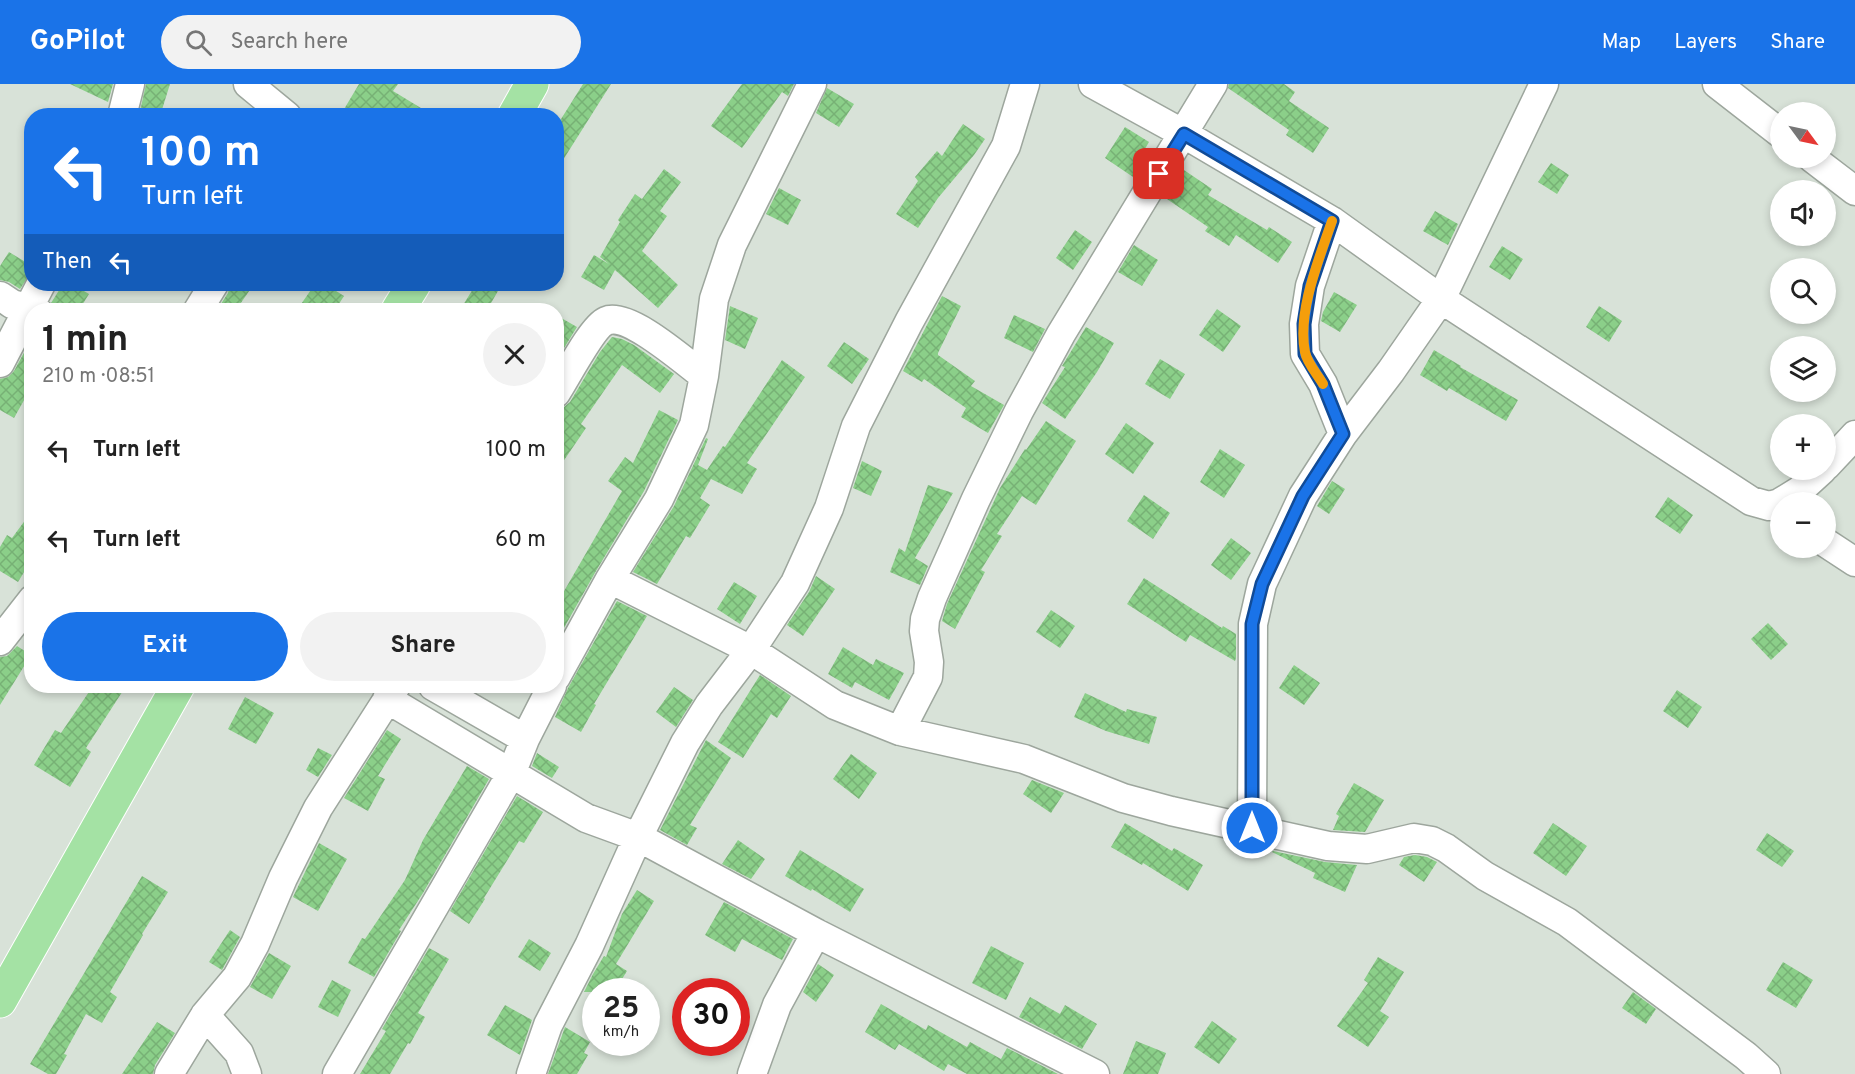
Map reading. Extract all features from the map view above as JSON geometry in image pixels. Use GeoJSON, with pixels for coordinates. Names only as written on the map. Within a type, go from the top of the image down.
{"type":"FeatureCollection","features":[{"type":"Feature","properties":{"kind":"main road"},"geometry":{"type":"LineString","coordinates":[[518,108],[532,84]]}},
{"type":"Feature","properties":{"kind":"main road"},"geometry":{"type":"LineString","coordinates":[[0,1001],[174,693]]}},
{"type":"Feature","properties":{"kind":"street"},"geometry":{"type":"LineString","coordinates":[[124,108],[129,84]]}},
{"type":"Feature","properties":{"kind":"street"},"geometry":{"type":"LineString","coordinates":[[248,84],[277,108]]}},
{"type":"Feature","properties":{"kind":"street"},"geometry":{"type":"LineString","coordinates":[[564,662],[610,579],[659,499],[694,425],[704,376],[714,299],[732,245],[812,84]]}},
{"type":"Feature","properties":{"kind":"street"},"geometry":{"type":"LineString","coordinates":[[531,1074],[548,1024],[589,946],[638,837],[685,743],[795,583],[829,508],[856,426],[909,322],[1005,146],[1025,84]]}},
{"type":"Feature","properties":{"kind":"street"},"geometry":{"type":"LineString","coordinates":[[1093,84],[1184,134],[1332,221],[1441,299],[1751,501],[1770,505]]}},
{"type":"Feature","properties":{"kind":"street"},"geometry":{"type":"LineString","coordinates":[[900,731],[928,677],[929,662],[924,631],[932,598],[976,499],[1019,411],[1061,334],[1213,84]]}},
{"type":"Feature","properties":{"kind":"street"},"geometry":{"type":"LineString","coordinates":[[1252,828],[1252,624],[1262,584],[1303,496],[1343,434],[1391,371],[1441,299],[1544,84]]}},
{"type":"Feature","properties":{"kind":"street"},"geometry":{"type":"LineString","coordinates":[[1717,84],[1770,125]]}},
{"type":"Feature","properties":{"kind":"street"},"geometry":{"type":"LineString","coordinates":[[1825,168],[1855,191]]}},
{"type":"Feature","properties":{"kind":"street"},"geometry":{"type":"LineString","coordinates":[[1332,221],[1310,286],[1304,324],[1305,354],[1323,384],[1343,434]]}},
{"type":"Feature","properties":{"kind":"street"},"geometry":{"type":"LineString","coordinates":[[0,296],[12,304],[35,301]]}},
{"type":"Feature","properties":{"kind":"street"},"geometry":{"type":"LineString","coordinates":[[564,380],[596,329],[606,320],[621,319],[637,326],[704,376]]}},
{"type":"Feature","properties":{"kind":"street"},"geometry":{"type":"LineString","coordinates":[[0,363],[24,320]]}},
{"type":"Feature","properties":{"kind":"street"},"geometry":{"type":"LineString","coordinates":[[1836,455],[1855,435]]}},
{"type":"Feature","properties":{"kind":"street"},"geometry":{"type":"LineString","coordinates":[[1798,492],[1811,480]]}},
{"type":"Feature","properties":{"kind":"street"},"geometry":{"type":"LineString","coordinates":[[1836,550],[1855,562]]}},
{"type":"Feature","properties":{"kind":"street"},"geometry":{"type":"LineString","coordinates":[[610,579],[751,650],[835,705],[900,731],[1024,759],[1123,798],[1171,811],[1328,846],[1367,849],[1414,838],[1432,841],[1446,848],[1485,876],[1567,922],[1737,1049],[1766,1074]]}},
{"type":"Feature","properties":{"kind":"street"},"geometry":{"type":"LineString","coordinates":[[0,642],[24,610]]}},
{"type":"Feature","properties":{"kind":"street"},"geometry":{"type":"LineString","coordinates":[[169,1074],[206,1015],[237,977],[255,944],[318,808],[390,693]]}},
{"type":"Feature","properties":{"kind":"street"},"geometry":{"type":"LineString","coordinates":[[392,693],[511,774],[586,818],[638,837],[816,933],[1095,1074]]}},
{"type":"Feature","properties":{"kind":"street"},"geometry":{"type":"LineString","coordinates":[[445,693],[525,739]]}},
{"type":"Feature","properties":{"kind":"street"},"geometry":{"type":"LineString","coordinates":[[337,1074],[511,774],[525,739],[548,693]]}},
{"type":"Feature","properties":{"kind":"street"},"geometry":{"type":"LineString","coordinates":[[752,1074],[777,1005],[816,933]]}},
{"type":"Feature","properties":{"kind":"street"},"geometry":{"type":"LineString","coordinates":[[206,1015],[239,1053],[247,1074]]}},
{"type":"Feature","properties":{"kind":"building"},"geometry":{"type":"Polygon","coordinates":[[[70,84],[113,84],[108,102],[70,84]]]}},
{"type":"Feature","properties":{"kind":"building"},"geometry":{"type":"Polygon","coordinates":[[[146,84],[170,84],[162,108],[141,108],[146,84]]]}},
{"type":"Feature","properties":{"kind":"building"},"geometry":{"type":"Polygon","coordinates":[[[359,84],[398,84],[393,91],[421,108],[345,108],[359,84]]]}},
{"type":"Feature","properties":{"kind":"building"},"geometry":{"type":"Polygon","coordinates":[[[583,84],[611,84],[564,158],[564,114],[583,84]]]}},
{"type":"Feature","properties":{"kind":"building"},"geometry":{"type":"Polygon","coordinates":[[[742,84],[794,84],[788,96],[782,92],[742,148],[711,126],[742,84]]]}},
{"type":"Feature","properties":{"kind":"building"},"geometry":{"type":"Polygon","coordinates":[[[1229,84],[1284,84],[1295,92],[1289,101],[1329,128],[1313,153],[1286,135],[1289,130],[1228,88],[1229,84]]]}},
{"type":"Feature","properties":{"kind":"building"},"geometry":{"type":"Polygon","coordinates":[[[827,88],[854,104],[839,127],[816,113],[827,88]]]}},
{"type":"Feature","properties":{"kind":"building"},"geometry":{"type":"Polygon","coordinates":[[[963,124],[985,139],[938,198],[918,228],[896,214],[918,181],[915,177],[937,151],[942,156],[963,124]]]}},
{"type":"Feature","properties":{"kind":"building"},"geometry":{"type":"Polygon","coordinates":[[[1125,127],[1149,142],[1139,159],[1146,163],[1136,179],[1105,158],[1125,127]]]}},
{"type":"Feature","properties":{"kind":"building"},"geometry":{"type":"Polygon","coordinates":[[[1551,163],[1569,175],[1557,194],[1538,182],[1551,163]]]}},
{"type":"Feature","properties":{"kind":"building"},"geometry":{"type":"Polygon","coordinates":[[[1181,168],[1212,189],[1208,195],[1267,230],[1269,227],[1292,242],[1278,263],[1236,235],[1229,246],[1205,231],[1208,227],[1164,197],[1181,168]]]}},
{"type":"Feature","properties":{"kind":"building"},"geometry":{"type":"Polygon","coordinates":[[[664,169],[681,182],[660,211],[667,216],[642,251],[678,285],[658,308],[615,270],[604,290],[581,277],[594,255],[609,264],[600,257],[620,222],[618,220],[635,194],[642,199],[664,169]]]}},
{"type":"Feature","properties":{"kind":"building"},"geometry":{"type":"Polygon","coordinates":[[[779,188],[801,200],[788,225],[766,214],[779,188]]]}},
{"type":"Feature","properties":{"kind":"building"},"geometry":{"type":"Polygon","coordinates":[[[1435,211],[1458,224],[1448,245],[1423,231],[1435,211]]]}},
{"type":"Feature","properties":{"kind":"building"},"geometry":{"type":"Polygon","coordinates":[[[1075,230],[1092,242],[1073,270],[1056,258],[1075,230]]]}},
{"type":"Feature","properties":{"kind":"building"},"geometry":{"type":"Polygon","coordinates":[[[1134,245],[1158,260],[1142,286],[1118,272],[1134,245]]]}},
{"type":"Feature","properties":{"kind":"building"},"geometry":{"type":"Polygon","coordinates":[[[1502,246],[1523,259],[1510,280],[1489,267],[1502,246]]]}},
{"type":"Feature","properties":{"kind":"building"},"geometry":{"type":"Polygon","coordinates":[[[9,252],[24,261],[24,283],[20,289],[9,282],[0,280],[0,266],[9,252]]]}},
{"type":"Feature","properties":{"kind":"building"},"geometry":{"type":"Polygon","coordinates":[[[59,291],[84,291],[89,294],[83,303],[51,303],[59,291]]]}},
{"type":"Feature","properties":{"kind":"building"},"geometry":{"type":"Polygon","coordinates":[[[228,291],[249,291],[241,303],[222,303],[228,291]]]}},
{"type":"Feature","properties":{"kind":"building"},"geometry":{"type":"Polygon","coordinates":[[[310,291],[336,291],[344,296],[340,303],[302,303],[310,291]]]}},
{"type":"Feature","properties":{"kind":"building"},"geometry":{"type":"Polygon","coordinates":[[[472,291],[498,291],[491,303],[464,303],[472,291]]]}},
{"type":"Feature","properties":{"kind":"building"},"geometry":{"type":"Polygon","coordinates":[[[1334,292],[1357,305],[1340,332],[1321,321],[1323,312],[1334,292]]]}},
{"type":"Feature","properties":{"kind":"building"},"geometry":{"type":"Polygon","coordinates":[[[942,296],[961,306],[938,355],[975,381],[971,386],[1004,405],[988,433],[961,417],[966,408],[924,379],[922,382],[903,371],[942,296]]]}},
{"type":"Feature","properties":{"kind":"building"},"geometry":{"type":"Polygon","coordinates":[[[730,306],[758,318],[745,349],[725,340],[730,306]]]}},
{"type":"Feature","properties":{"kind":"building"},"geometry":{"type":"Polygon","coordinates":[[[1599,306],[1622,321],[1609,342],[1586,327],[1599,306]]]}},
{"type":"Feature","properties":{"kind":"building"},"geometry":{"type":"Polygon","coordinates":[[[1217,309],[1241,326],[1223,352],[1199,335],[1217,309]]]}},
{"type":"Feature","properties":{"kind":"building"},"geometry":{"type":"Polygon","coordinates":[[[1014,315],[1045,329],[1033,352],[1004,338],[1014,315]]]}},
{"type":"Feature","properties":{"kind":"building"},"geometry":{"type":"Polygon","coordinates":[[[564,320],[577,327],[564,348],[564,320]]]}},
{"type":"Feature","properties":{"kind":"building"},"geometry":{"type":"Polygon","coordinates":[[[1086,327],[1114,343],[1065,419],[1042,403],[1065,367],[1062,366],[1086,327]]]}},
{"type":"Feature","properties":{"kind":"building"},"geometry":{"type":"Polygon","coordinates":[[[612,337],[622,339],[674,374],[660,393],[622,365],[581,424],[586,428],[564,460],[564,407],[570,402],[600,352],[612,337]]]}},
{"type":"Feature","properties":{"kind":"building"},"geometry":{"type":"Polygon","coordinates":[[[844,342],[869,359],[852,384],[827,366],[844,342]]]}},
{"type":"Feature","properties":{"kind":"building"},"geometry":{"type":"Polygon","coordinates":[[[1434,350],[1518,400],[1506,421],[1449,388],[1447,391],[1420,375],[1434,350]]]}},
{"type":"Feature","properties":{"kind":"building"},"geometry":{"type":"Polygon","coordinates":[[[24,353],[24,400],[14,418],[0,410],[0,379],[8,377],[24,353]]]}},
{"type":"Feature","properties":{"kind":"building"},"geometry":{"type":"Polygon","coordinates":[[[1160,359],[1185,374],[1170,399],[1145,384],[1160,359]]]}},
{"type":"Feature","properties":{"kind":"building"},"geometry":{"type":"Polygon","coordinates":[[[782,360],[805,377],[747,463],[757,469],[742,494],[711,479],[700,498],[710,505],[690,538],[686,536],[657,584],[633,572],[674,506],[706,438],[708,439],[698,465],[707,470],[723,446],[725,447],[782,360]]]}},
{"type":"Feature","properties":{"kind":"building"},"geometry":{"type":"Polygon","coordinates":[[[659,410],[678,420],[644,491],[564,628],[564,591],[622,491],[608,481],[625,457],[633,463],[659,410]]]}},
{"type":"Feature","properties":{"kind":"building"},"geometry":{"type":"Polygon","coordinates":[[[1046,421],[1076,441],[1036,505],[1022,496],[997,534],[1002,536],[981,570],[985,572],[955,629],[942,621],[947,604],[1000,488],[1046,421]]]}},
{"type":"Feature","properties":{"kind":"building"},"geometry":{"type":"Polygon","coordinates":[[[1126,423],[1154,443],[1133,474],[1105,454],[1126,423]]]}},
{"type":"Feature","properties":{"kind":"building"},"geometry":{"type":"Polygon","coordinates":[[[1220,449],[1245,465],[1224,498],[1200,482],[1220,449]]]}},
{"type":"Feature","properties":{"kind":"building"},"geometry":{"type":"Polygon","coordinates":[[[862,461],[882,471],[871,496],[853,488],[862,461]]]}},
{"type":"Feature","properties":{"kind":"building"},"geometry":{"type":"Polygon","coordinates":[[[1332,481],[1345,489],[1329,514],[1317,506],[1332,481]]]}},
{"type":"Feature","properties":{"kind":"building"},"geometry":{"type":"Polygon","coordinates":[[[928,485],[953,493],[915,558],[928,566],[920,585],[890,572],[899,548],[905,552],[928,485]]]}},
{"type":"Feature","properties":{"kind":"building"},"geometry":{"type":"Polygon","coordinates":[[[1144,495],[1170,513],[1153,539],[1127,521],[1144,495]]]}},
{"type":"Feature","properties":{"kind":"building"},"geometry":{"type":"Polygon","coordinates":[[[1668,497],[1693,515],[1680,534],[1655,517],[1668,497]]]}},
{"type":"Feature","properties":{"kind":"building"},"geometry":{"type":"Polygon","coordinates":[[[24,522],[24,572],[18,582],[0,571],[0,547],[7,535],[12,538],[24,522]]]}},
{"type":"Feature","properties":{"kind":"building"},"geometry":{"type":"Polygon","coordinates":[[[1231,538],[1251,553],[1231,580],[1211,565],[1231,538]]]}},
{"type":"Feature","properties":{"kind":"building"},"geometry":{"type":"Polygon","coordinates":[[[816,576],[835,589],[803,636],[787,625],[809,592],[816,576]]]}},
{"type":"Feature","properties":{"kind":"building"},"geometry":{"type":"Polygon","coordinates":[[[1144,578],[1222,628],[1223,626],[1236,634],[1235,661],[1190,635],[1186,642],[1127,604],[1144,578]]]}},
{"type":"Feature","properties":{"kind":"building"},"geometry":{"type":"Polygon","coordinates":[[[734,582],[757,596],[740,624],[717,609],[734,582]]]}},
{"type":"Feature","properties":{"kind":"building"},"geometry":{"type":"Polygon","coordinates":[[[617,601],[647,616],[594,704],[596,705],[581,732],[555,717],[568,688],[617,601]]]}},
{"type":"Feature","properties":{"kind":"building"},"geometry":{"type":"Polygon","coordinates":[[[1051,610],[1075,626],[1060,648],[1036,632],[1051,610]]]}},
{"type":"Feature","properties":{"kind":"building"},"geometry":{"type":"Polygon","coordinates":[[[1768,623],[1788,644],[1771,660],[1751,639],[1768,623]]]}},
{"type":"Feature","properties":{"kind":"building"},"geometry":{"type":"Polygon","coordinates":[[[17,646],[24,650],[24,666],[0,705],[0,657],[7,656],[17,646]]]}},
{"type":"Feature","properties":{"kind":"building"},"geometry":{"type":"Polygon","coordinates":[[[843,647],[873,665],[876,659],[904,673],[889,700],[855,682],[852,688],[828,674],[843,647]]]}},
{"type":"Feature","properties":{"kind":"building"},"geometry":{"type":"Polygon","coordinates":[[[1294,665],[1320,683],[1304,705],[1279,688],[1294,665]]]}},
{"type":"Feature","properties":{"kind":"building"},"geometry":{"type":"Polygon","coordinates":[[[760,675],[791,696],[777,718],[771,714],[743,758],[718,742],[760,675]]]}},
{"type":"Feature","properties":{"kind":"building"},"geometry":{"type":"Polygon","coordinates":[[[674,687],[693,700],[676,727],[656,712],[674,687]]]}},
{"type":"Feature","properties":{"kind":"building"},"geometry":{"type":"Polygon","coordinates":[[[1677,690],[1702,707],[1688,728],[1663,711],[1677,690]]]}},
{"type":"Feature","properties":{"kind":"building"},"geometry":{"type":"Polygon","coordinates":[[[88,693],[121,693],[86,748],[91,752],[70,787],[34,765],[55,730],[61,733],[88,693]]]}},
{"type":"Feature","properties":{"kind":"building"},"geometry":{"type":"Polygon","coordinates":[[[1085,693],[1126,712],[1127,709],[1157,717],[1149,744],[1106,731],[1074,717],[1085,693]]]}},
{"type":"Feature","properties":{"kind":"building"},"geometry":{"type":"Polygon","coordinates":[[[245,697],[274,713],[256,744],[228,729],[245,697]]]}},
{"type":"Feature","properties":{"kind":"building"},"geometry":{"type":"Polygon","coordinates":[[[387,730],[401,739],[378,776],[385,779],[368,811],[344,798],[387,730]]]}},
{"type":"Feature","properties":{"kind":"building"},"geometry":{"type":"Polygon","coordinates":[[[706,740],[731,758],[690,825],[697,828],[687,845],[660,830],[706,740]]]}},
{"type":"Feature","properties":{"kind":"building"},"geometry":{"type":"Polygon","coordinates":[[[318,748],[332,755],[318,777],[306,770],[318,748]]]}},
{"type":"Feature","properties":{"kind":"building"},"geometry":{"type":"Polygon","coordinates":[[[537,753],[559,767],[552,778],[532,766],[537,753]]]}},
{"type":"Feature","properties":{"kind":"building"},"geometry":{"type":"Polygon","coordinates":[[[851,754],[877,773],[859,799],[833,779],[851,754]]]}},
{"type":"Feature","properties":{"kind":"building"},"geometry":{"type":"Polygon","coordinates":[[[467,766],[489,779],[399,930],[401,931],[374,977],[348,963],[362,938],[365,939],[405,880],[423,840],[467,766]]]}},
{"type":"Feature","properties":{"kind":"building"},"geometry":{"type":"Polygon","coordinates":[[[1032,780],[1064,793],[1051,813],[1023,794],[1032,780]]]}},
{"type":"Feature","properties":{"kind":"building"},"geometry":{"type":"Polygon","coordinates":[[[1354,783],[1384,800],[1365,832],[1333,830],[1339,816],[1336,814],[1354,783]]]}},
{"type":"Feature","properties":{"kind":"building"},"geometry":{"type":"Polygon","coordinates":[[[517,796],[543,812],[524,843],[519,841],[469,924],[450,911],[517,796]]]}},
{"type":"Feature","properties":{"kind":"building"},"geometry":{"type":"Polygon","coordinates":[[[1125,823],[1172,851],[1174,848],[1203,865],[1188,891],[1143,863],[1142,865],[1111,847],[1125,823]]]}},
{"type":"Feature","properties":{"kind":"building"},"geometry":{"type":"Polygon","coordinates":[[[1553,823],[1587,846],[1566,876],[1533,853],[1553,823]]]}},
{"type":"Feature","properties":{"kind":"building"},"geometry":{"type":"Polygon","coordinates":[[[1767,833],[1794,851],[1782,867],[1756,850],[1767,833]]]}},
{"type":"Feature","properties":{"kind":"building"},"geometry":{"type":"Polygon","coordinates":[[[738,840],[765,859],[751,879],[722,864],[738,840]]]}},
{"type":"Feature","properties":{"kind":"building"},"geometry":{"type":"Polygon","coordinates":[[[319,843],[347,859],[318,911],[293,897],[319,843]]]}},
{"type":"Feature","properties":{"kind":"building"},"geometry":{"type":"Polygon","coordinates":[[[800,850],[864,889],[850,912],[785,876],[800,850]]]}},
{"type":"Feature","properties":{"kind":"building"},"geometry":{"type":"Polygon","coordinates":[[[1273,851],[1325,862],[1357,865],[1345,892],[1313,878],[1315,873],[1273,851]]]}},
{"type":"Feature","properties":{"kind":"building"},"geometry":{"type":"Polygon","coordinates":[[[1415,855],[1437,862],[1424,882],[1399,865],[1404,857],[1415,855]]]}},
{"type":"Feature","properties":{"kind":"building"},"geometry":{"type":"Polygon","coordinates":[[[142,876],[168,892],[110,992],[117,997],[102,1023],[86,1014],[56,1074],[48,1074],[30,1064],[142,876]]]}},
{"type":"Feature","properties":{"kind":"building"},"geometry":{"type":"Polygon","coordinates":[[[637,890],[654,901],[616,964],[627,971],[623,978],[591,978],[604,956],[606,957],[622,914],[637,890]]]}},
{"type":"Feature","properties":{"kind":"building"},"geometry":{"type":"Polygon","coordinates":[[[724,902],[793,939],[782,960],[742,939],[735,952],[705,935],[724,902]]]}},
{"type":"Feature","properties":{"kind":"building"},"geometry":{"type":"Polygon","coordinates":[[[230,930],[240,937],[222,970],[209,962],[230,930]]]}},
{"type":"Feature","properties":{"kind":"building"},"geometry":{"type":"Polygon","coordinates":[[[529,939],[551,953],[540,971],[518,957],[529,939]]]}},
{"type":"Feature","properties":{"kind":"building"},"geometry":{"type":"Polygon","coordinates":[[[991,946],[1024,963],[1006,1000],[972,983],[991,946]]]}},
{"type":"Feature","properties":{"kind":"building"},"geometry":{"type":"Polygon","coordinates":[[[429,948],[449,959],[418,1013],[425,1017],[390,1074],[360,1074],[386,1031],[382,1029],[429,948]]]}},
{"type":"Feature","properties":{"kind":"building"},"geometry":{"type":"Polygon","coordinates":[[[269,953],[291,966],[272,999],[250,987],[269,953]]]}},
{"type":"Feature","properties":{"kind":"building"},"geometry":{"type":"Polygon","coordinates":[[[1378,957],[1404,972],[1380,1011],[1389,1017],[1368,1047],[1337,1026],[1368,983],[1364,980],[1378,957]]]}},
{"type":"Feature","properties":{"kind":"building"},"geometry":{"type":"Polygon","coordinates":[[[1783,962],[1813,980],[1796,1008],[1766,990],[1783,962]]]}},
{"type":"Feature","properties":{"kind":"building"},"geometry":{"type":"Polygon","coordinates":[[[818,964],[834,975],[816,1002],[803,992],[818,964]]]}},
{"type":"Feature","properties":{"kind":"building"},"geometry":{"type":"Polygon","coordinates":[[[332,980],[351,990],[338,1017],[318,1007],[332,980]]]}},
{"type":"Feature","properties":{"kind":"building"},"geometry":{"type":"Polygon","coordinates":[[[1633,992],[1656,1009],[1646,1024],[1622,1008],[1633,992]]]}},
{"type":"Feature","properties":{"kind":"building"},"geometry":{"type":"Polygon","coordinates":[[[1030,997],[1060,1014],[1065,1005],[1097,1024],[1082,1049],[1019,1017],[1030,997]]]}},
{"type":"Feature","properties":{"kind":"building"},"geometry":{"type":"Polygon","coordinates":[[[881,1004],[926,1030],[928,1025],[967,1047],[970,1042],[1001,1059],[1007,1048],[1058,1074],[967,1074],[948,1064],[944,1071],[899,1044],[895,1050],[865,1032],[881,1004]]]}},
{"type":"Feature","properties":{"kind":"building"},"geometry":{"type":"Polygon","coordinates":[[[505,1005],[532,1020],[520,1055],[487,1035],[505,1005]]]}},
{"type":"Feature","properties":{"kind":"building"},"geometry":{"type":"Polygon","coordinates":[[[1212,1021],[1237,1039],[1219,1064],[1194,1047],[1212,1021]]]}},
{"type":"Feature","properties":{"kind":"building"},"geometry":{"type":"Polygon","coordinates":[[[157,1022],[175,1033],[155,1065],[153,1074],[122,1074],[157,1022]]]}},
{"type":"Feature","properties":{"kind":"building"},"geometry":{"type":"Polygon","coordinates":[[[565,1027],[582,1037],[582,1056],[587,1056],[577,1074],[548,1074],[565,1027]]]}},
{"type":"Feature","properties":{"kind":"building"},"geometry":{"type":"Polygon","coordinates":[[[1136,1041],[1166,1053],[1158,1074],[1123,1074],[1136,1041]]]}},
{"type":"Feature","properties":{"kind":"slow traffic"},"geometry":{"type":"LineString","coordinates":[[1323,384],[1305,354],[1304,324],[1310,286],[1332,221]]}},
{"type":"Feature","properties":{"kind":"route"},"geometry":{"type":"LineString","coordinates":[[1159,174],[1184,134],[1332,221],[1310,286],[1304,324],[1305,354],[1323,384],[1343,434],[1303,496],[1262,584],[1252,624],[1252,828]]}}]}
